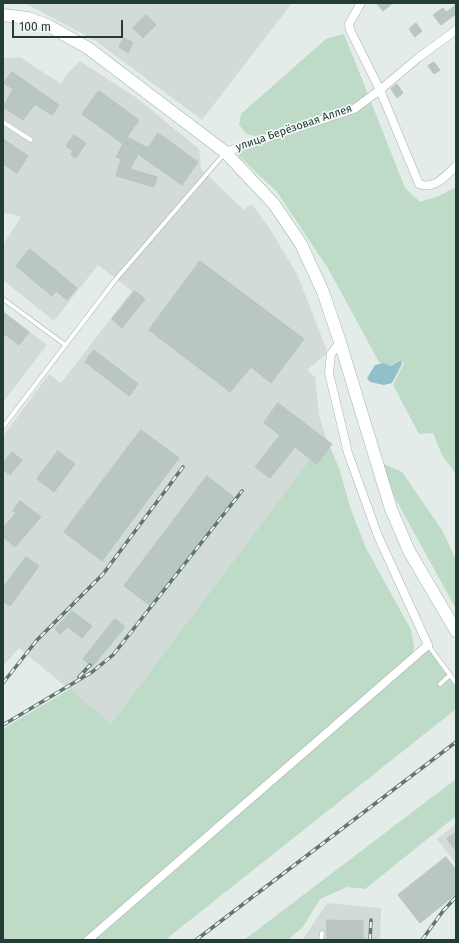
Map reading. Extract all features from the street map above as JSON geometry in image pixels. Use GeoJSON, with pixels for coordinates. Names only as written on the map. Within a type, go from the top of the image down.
{"type":"FeatureCollection","features":[{"type":"Feature","properties":{"kind":"street"},"geometry":{"type":"LineString","coordinates":[[361,3],[350,24],[350,30],[380,90],[419,184],[426,187],[433,186],[456,166]]}},
{"type":"Feature","properties":{"kind":"street"},"geometry":{"type":"LineString","coordinates":[[3,15],[28,18],[47,25],[88,48],[226,152],[274,204],[301,244],[323,292],[340,342],[391,509],[409,551],[456,631]]}},
{"type":"Feature","properties":{"kind":"street","name":"улица Берёзовая Аллея"},"geometry":{"type":"LineString","coordinates":[[226,152],[354,109],[456,30]]}},
{"type":"Feature","properties":{"kind":"street"},"geometry":{"type":"LineString","coordinates":[[88,940],[428,645],[378,536],[348,453],[329,373],[331,354],[340,342]]}},
{"type":"Feature","properties":{"kind":"lane"},"geometry":{"type":"LineString","coordinates":[[3,122],[31,140]]}},
{"type":"Feature","properties":{"kind":"lane"},"geometry":{"type":"LineString","coordinates":[[3,427],[64,344],[116,279],[226,152]]}},
{"type":"Feature","properties":{"kind":"lane"},"geometry":{"type":"LineString","coordinates":[[3,299],[64,344]]}},
{"type":"Feature","properties":{"kind":"lane"},"geometry":{"type":"LineString","coordinates":[[428,645],[456,683]]}},
{"type":"Feature","properties":{"kind":"lane"},"geometry":{"type":"LineString","coordinates":[[440,684],[450,675]]}},
{"type":"Feature","properties":{"kind":"lane"},"geometry":{"type":"LineString","coordinates":[[321,940],[322,933]]}},
{"type":"Feature","properties":{"kind":"shaded area"},"geometry":{"type":"Polygon","coordinates":[[[25,3],[292,3],[202,120],[96,41],[25,3]]]}},
{"type":"Feature","properties":{"kind":"shaded area"},"geometry":{"type":"Polygon","coordinates":[[[20,57],[61,84],[67,74],[80,61],[138,99],[199,149],[201,169],[244,210],[249,205],[253,206],[270,229],[297,274],[326,348],[326,354],[307,370],[315,377],[319,415],[326,438],[111,724],[19,648],[3,666],[3,436],[49,374],[61,383],[132,291],[98,265],[54,321],[3,280],[3,245],[21,217],[3,212],[3,58],[20,57]]]}},
{"type":"Feature","properties":{"kind":"shaded area"},"geometry":{"type":"Polygon","coordinates":[[[3,311],[47,345],[3,402],[3,311]]]}},
{"type":"Feature","properties":{"kind":"shaded area"},"geometry":{"type":"Polygon","coordinates":[[[456,824],[456,864],[437,839],[456,824]]]}},
{"type":"Feature","properties":{"kind":"shaded area"},"geometry":{"type":"Polygon","coordinates":[[[327,903],[381,908],[380,940],[300,940],[304,938],[327,903]]]}},
{"type":"Feature","properties":{"kind":"green space"},"geometry":{"type":"Polygon","coordinates":[[[344,34],[405,188],[420,202],[439,196],[456,187],[456,474],[442,455],[433,433],[419,434],[393,385],[404,363],[400,360],[391,366],[379,362],[329,270],[277,192],[238,155],[241,150],[272,141],[247,134],[239,125],[241,114],[326,39],[344,34]]]}},
{"type":"Feature","properties":{"kind":"green space"},"geometry":{"type":"Polygon","coordinates":[[[326,438],[339,468],[351,510],[366,548],[411,630],[414,646],[412,659],[428,645],[456,683],[456,709],[165,940],[3,940],[3,729],[70,689],[111,724],[326,438]]]}},
{"type":"Feature","properties":{"kind":"green space"},"geometry":{"type":"Polygon","coordinates":[[[382,463],[402,472],[442,530],[456,560],[456,609],[395,498],[382,463]]]}},
{"type":"Feature","properties":{"kind":"green space"},"geometry":{"type":"Polygon","coordinates":[[[456,779],[456,816],[365,889],[347,887],[320,899],[303,927],[288,940],[244,940],[456,779]]]}},
{"type":"Feature","properties":{"kind":"water"},"geometry":{"type":"Polygon","coordinates":[[[401,360],[402,364],[392,383],[384,385],[370,382],[367,378],[375,365],[383,363],[391,366],[401,360]]]}},
{"type":"Feature","properties":{"kind":"building"},"geometry":{"type":"Polygon","coordinates":[[[377,3],[393,3],[383,11],[377,3]]]}},
{"type":"Feature","properties":{"kind":"building"},"geometry":{"type":"Polygon","coordinates":[[[456,5],[456,14],[441,25],[433,15],[443,8],[446,12],[456,5]]]}},
{"type":"Feature","properties":{"kind":"building"},"geometry":{"type":"Polygon","coordinates":[[[146,15],[156,25],[143,38],[133,28],[146,15]]]}},
{"type":"Feature","properties":{"kind":"building"},"geometry":{"type":"Polygon","coordinates":[[[416,23],[422,31],[415,37],[409,29],[416,23]]]}},
{"type":"Feature","properties":{"kind":"building"},"geometry":{"type":"Polygon","coordinates":[[[124,38],[133,43],[128,53],[119,47],[124,38]]]}},
{"type":"Feature","properties":{"kind":"building"},"geometry":{"type":"Polygon","coordinates":[[[434,62],[440,70],[434,74],[428,66],[434,62]]]}},
{"type":"Feature","properties":{"kind":"building"},"geometry":{"type":"Polygon","coordinates":[[[12,72],[59,105],[52,115],[35,104],[23,120],[3,107],[13,89],[4,83],[12,72]]]}},
{"type":"Feature","properties":{"kind":"building"},"geometry":{"type":"Polygon","coordinates":[[[397,84],[403,93],[397,98],[391,89],[397,84]]]}},
{"type":"Feature","properties":{"kind":"building"},"geometry":{"type":"Polygon","coordinates":[[[99,91],[139,120],[127,137],[148,148],[158,133],[198,162],[182,185],[138,154],[130,169],[157,177],[154,187],[116,176],[121,159],[116,157],[123,144],[82,114],[99,91]]]}},
{"type":"Feature","properties":{"kind":"building"},"geometry":{"type":"Polygon","coordinates":[[[74,135],[86,143],[76,158],[71,155],[73,151],[66,146],[74,135]]]}},
{"type":"Feature","properties":{"kind":"building"},"geometry":{"type":"Polygon","coordinates":[[[3,139],[28,156],[17,173],[3,164],[3,139]]]}},
{"type":"Feature","properties":{"kind":"building"},"geometry":{"type":"Polygon","coordinates":[[[30,249],[77,288],[67,300],[56,291],[52,296],[16,266],[30,249]]]}},
{"type":"Feature","properties":{"kind":"building"},"geometry":{"type":"Polygon","coordinates":[[[200,261],[304,339],[271,383],[251,367],[230,392],[149,330],[200,261]]]}},
{"type":"Feature","properties":{"kind":"building"},"geometry":{"type":"Polygon","coordinates":[[[135,291],[145,299],[122,328],[112,319],[135,291]]]}},
{"type":"Feature","properties":{"kind":"building"},"geometry":{"type":"Polygon","coordinates":[[[3,312],[29,332],[19,345],[3,333],[3,312]]]}},
{"type":"Feature","properties":{"kind":"building"},"geometry":{"type":"Polygon","coordinates":[[[94,350],[138,384],[129,396],[85,362],[94,350]]]}},
{"type":"Feature","properties":{"kind":"building"},"geometry":{"type":"Polygon","coordinates":[[[278,403],[332,444],[317,464],[295,447],[270,478],[255,467],[280,435],[264,423],[278,403]]]}},
{"type":"Feature","properties":{"kind":"building"},"geometry":{"type":"Polygon","coordinates":[[[141,430],[179,458],[102,561],[64,532],[141,430]]]}},
{"type":"Feature","properties":{"kind":"building"},"geometry":{"type":"Polygon","coordinates":[[[58,451],[75,464],[54,492],[37,479],[58,451]]]}},
{"type":"Feature","properties":{"kind":"building"},"geometry":{"type":"Polygon","coordinates":[[[12,452],[22,460],[10,475],[3,469],[3,464],[12,452]]]}},
{"type":"Feature","properties":{"kind":"building"},"geometry":{"type":"Polygon","coordinates":[[[207,476],[235,498],[152,607],[124,586],[207,476]]]}},
{"type":"Feature","properties":{"kind":"building"},"geometry":{"type":"Polygon","coordinates":[[[20,501],[41,517],[15,547],[3,537],[3,528],[16,513],[13,511],[20,501]]]}},
{"type":"Feature","properties":{"kind":"building"},"geometry":{"type":"Polygon","coordinates":[[[26,557],[39,566],[10,606],[3,601],[3,588],[26,557]]]}},
{"type":"Feature","properties":{"kind":"building"},"geometry":{"type":"Polygon","coordinates":[[[72,611],[92,626],[82,638],[68,627],[60,634],[55,629],[72,611]]]}},
{"type":"Feature","properties":{"kind":"building"},"geometry":{"type":"Polygon","coordinates":[[[115,619],[125,627],[92,667],[83,659],[115,619]]]}},
{"type":"Feature","properties":{"kind":"building"},"geometry":{"type":"Polygon","coordinates":[[[456,832],[456,851],[447,839],[456,832]]]}},
{"type":"Feature","properties":{"kind":"building"},"geometry":{"type":"Polygon","coordinates":[[[446,857],[456,870],[456,894],[420,923],[398,895],[446,857]]]}},
{"type":"Feature","properties":{"kind":"building"},"geometry":{"type":"Polygon","coordinates":[[[327,920],[363,921],[363,940],[327,940],[327,920]]]}},
{"type":"Feature","properties":{"kind":"railway"},"geometry":{"type":"LineString","coordinates":[[3,683],[37,640],[103,574],[183,467]]}},
{"type":"Feature","properties":{"kind":"railway"},"geometry":{"type":"LineString","coordinates":[[3,725],[92,672],[113,655],[242,491]]}},
{"type":"Feature","properties":{"kind":"railway"},"geometry":{"type":"LineString","coordinates":[[79,677],[90,665]]}},
{"type":"Feature","properties":{"kind":"railway"},"geometry":{"type":"LineString","coordinates":[[196,940],[456,742]]}},
{"type":"Feature","properties":{"kind":"railway"},"geometry":{"type":"LineString","coordinates":[[422,940],[443,911],[456,897]]}},
{"type":"Feature","properties":{"kind":"railway"},"geometry":{"type":"LineString","coordinates":[[370,940],[371,920]]}}]}
